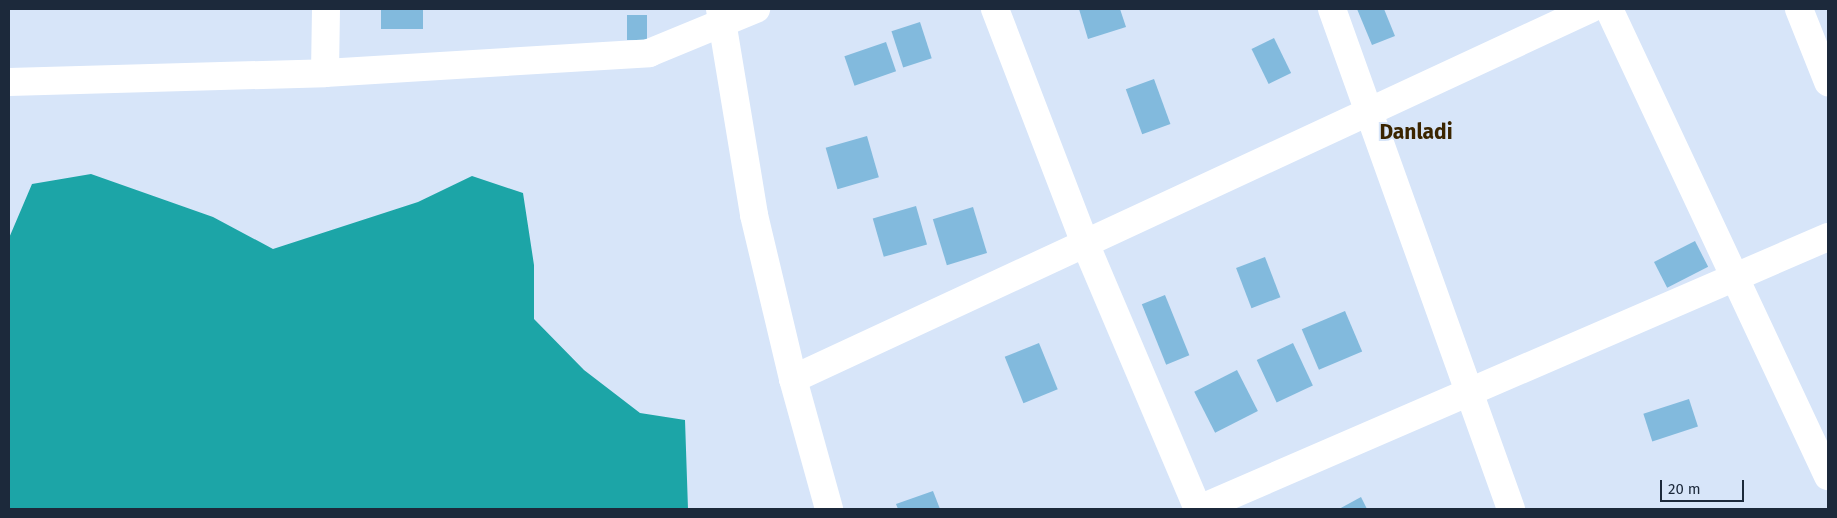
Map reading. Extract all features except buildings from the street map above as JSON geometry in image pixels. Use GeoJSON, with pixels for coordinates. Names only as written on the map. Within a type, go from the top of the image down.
{"type":"FeatureCollection","features":[{"type":"Feature","properties":{"kind":"main road"},"geometry":{"type":"LineString","coordinates":[[325,73],[326,9]]}},
{"type":"Feature","properties":{"kind":"main road"},"geometry":{"type":"LineString","coordinates":[[9,82],[325,73],[650,53],[721,16],[756,9]]}},
{"type":"Feature","properties":{"kind":"main road"},"geometry":{"type":"LineString","coordinates":[[995,9],[1085,243],[1199,509],[1828,237]]}},
{"type":"Feature","properties":{"kind":"main road"},"geometry":{"type":"LineString","coordinates":[[1332,9],[1511,509]]}},
{"type":"Feature","properties":{"kind":"main road"},"geometry":{"type":"LineString","coordinates":[[793,379],[1590,9]]}},
{"type":"Feature","properties":{"kind":"main road"},"geometry":{"type":"LineString","coordinates":[[1609,9],[1828,476]]}},
{"type":"Feature","properties":{"kind":"main road"},"geometry":{"type":"LineString","coordinates":[[1799,9],[1828,82]]}},
{"type":"Feature","properties":{"kind":"main road"},"geometry":{"type":"LineString","coordinates":[[721,16],[754,215],[793,379],[829,509]]}},
{"type":"Feature","properties":{"kind":"shaded area"},"geometry":{"type":"Polygon","coordinates":[[[91,174],[213,217],[273,249],[418,202],[472,176],[523,193],[534,265],[534,319],[584,370],[640,413],[685,420],[688,509],[9,509],[9,238],[32,184],[91,174]]]}},
{"type":"Feature","properties":{"kind":"district","name":"Danladi"},"geometry":{"type":"Point","coordinates":[1416,132]}}]}
